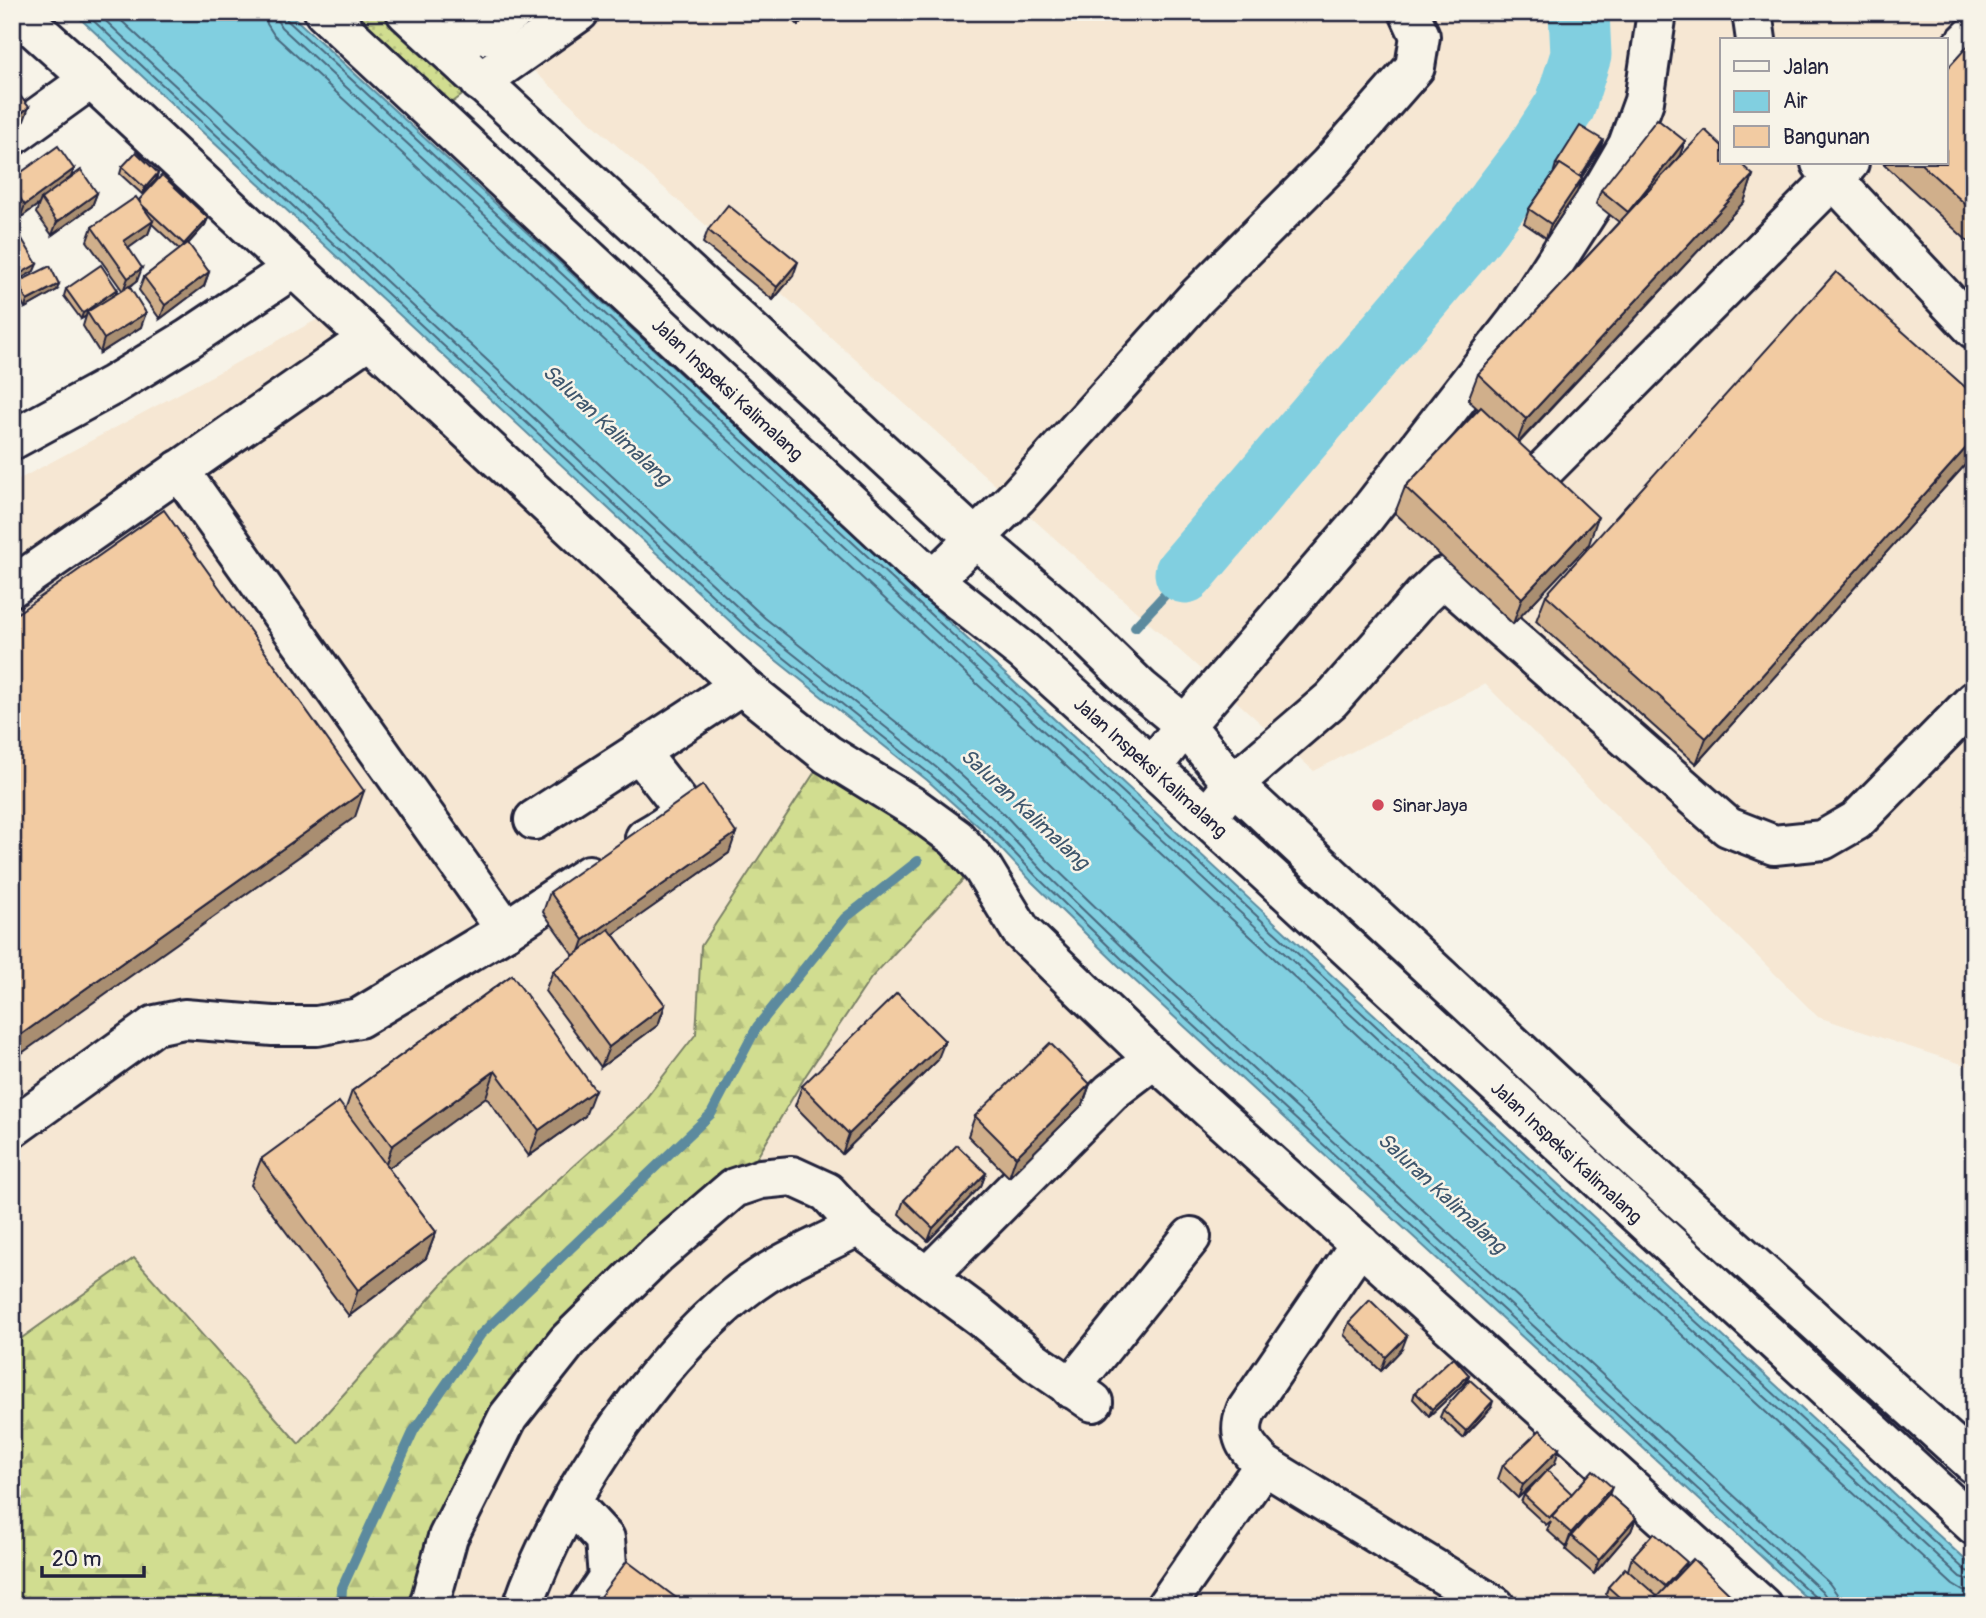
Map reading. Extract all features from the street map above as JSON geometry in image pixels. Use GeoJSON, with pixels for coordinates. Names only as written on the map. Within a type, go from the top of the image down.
{"type":"FeatureCollection","features":[{"type":"Feature","properties":{"kind":"main road"},"geometry":{"type":"LineString","coordinates":[[16,12],[741,685],[827,754],[915,808],[956,838],[983,869],[1021,931],[1154,1059],[1762,1606]]}},
{"type":"Feature","properties":{"kind":"main road","name":"Jalan Inspeksi Kalimalang"},"geometry":{"type":"LineString","coordinates":[[324,12],[933,580],[1023,651],[1152,767],[1974,1525]]}},
{"type":"Feature","properties":{"kind":"main road"},"geometry":{"type":"LineString","coordinates":[[406,12],[976,539],[1063,613],[1141,689],[1185,725],[1233,784],[1643,1166],[1974,1464]]}},
{"type":"Feature","properties":{"kind":"main road"},"geometry":{"type":"LineString","coordinates":[[461,12],[484,35],[513,12]]}},
{"type":"Feature","properties":{"kind":"main road"},"geometry":{"type":"LineString","coordinates":[[480,82],[579,12]]}},
{"type":"Feature","properties":{"kind":"main road"},"geometry":{"type":"LineString","coordinates":[[933,580],[1018,496],[1196,298],[1329,165],[1415,67],[1420,36],[1409,12]]}},
{"type":"Feature","properties":{"kind":"main road"},"geometry":{"type":"LineString","coordinates":[[1152,767],[1185,725],[1365,517],[1517,321],[1628,145],[1644,101],[1657,12]]}},
{"type":"Feature","properties":{"kind":"main road"},"geometry":{"type":"LineString","coordinates":[[1752,12],[1756,38]]}},
{"type":"Feature","properties":{"kind":"main road"},"geometry":{"type":"LineString","coordinates":[[1948,60],[1974,34]]}},
{"type":"Feature","properties":{"kind":"main road"},"geometry":{"type":"LineString","coordinates":[[12,136],[91,79]]}},
{"type":"Feature","properties":{"kind":"main road"},"geometry":{"type":"LineString","coordinates":[[1527,487],[1834,168],[1974,329]]}},
{"type":"Feature","properties":{"kind":"main road"},"geometry":{"type":"LineString","coordinates":[[12,440],[188,340],[294,268]]}},
{"type":"Feature","properties":{"kind":"main road"},"geometry":{"type":"LineString","coordinates":[[12,587],[368,339]]}},
{"type":"Feature","properties":{"kind":"main road"},"geometry":{"type":"LineString","coordinates":[[179,471],[506,930]]}},
{"type":"Feature","properties":{"kind":"main road"},"geometry":{"type":"LineString","coordinates":[[1206,817],[1233,784],[1331,700],[1422,597],[1448,573],[1728,827],[1774,845],[1823,840],[1856,821],[1974,701]]}},
{"type":"Feature","properties":{"kind":"main road"},"geometry":{"type":"LineString","coordinates":[[534,820],[741,685]]}},
{"type":"Feature","properties":{"kind":"main road"},"geometry":{"type":"LineString","coordinates":[[12,1128],[155,1025],[184,1019],[273,1026],[317,1026],[359,1018],[506,930],[677,817],[680,809],[678,802],[639,752]]}},
{"type":"Feature","properties":{"kind":"main road"},"geometry":{"type":"LineString","coordinates":[[927,1277],[1111,1092],[1154,1059]]}},
{"type":"Feature","properties":{"kind":"main road"},"geometry":{"type":"LineString","coordinates":[[1621,1202],[1643,1166]]}},
{"type":"Feature","properties":{"kind":"main road"},"geometry":{"type":"LineString","coordinates":[[429,1606],[448,1537],[508,1417],[568,1341],[610,1298],[734,1188],[761,1179],[792,1176],[827,1192],[858,1226],[1081,1395],[1191,1237]]}},
{"type":"Feature","properties":{"kind":"main road"},"geometry":{"type":"LineString","coordinates":[[523,1606],[571,1502],[659,1371],[712,1317],[764,1275],[858,1226]]}},
{"type":"Feature","properties":{"kind":"main road"},"geometry":{"type":"LineString","coordinates":[[1360,1244],[1246,1411],[1241,1423],[1243,1438],[1251,1452],[1264,1465],[1496,1606]]}},
{"type":"Feature","properties":{"kind":"main road"},"geometry":{"type":"LineString","coordinates":[[1166,1606],[1264,1465]]}},
{"type":"Feature","properties":{"kind":"main road"},"geometry":{"type":"LineString","coordinates":[[571,1502],[605,1539],[608,1578],[589,1606]]}},
{"type":"Feature","properties":{"kind":"shaded area"},"geometry":{"type":"Polygon","coordinates":[[[468,12],[1974,12],[1974,1068],[1818,1017],[1485,684],[1314,771],[468,12]]]}},
{"type":"Feature","properties":{"kind":"shaded area"},"geometry":{"type":"Polygon","coordinates":[[[348,303],[824,758],[701,946],[696,1034],[639,1107],[446,1280],[298,1445],[134,1258],[12,1345],[12,483],[348,303]]]}},
{"type":"Feature","properties":{"kind":"shaded area"},"geometry":{"type":"Polygon","coordinates":[[[975,867],[1761,1606],[443,1606],[461,1511],[584,1352],[806,1075],[871,978],[975,867]]]}},
{"type":"Feature","properties":{"kind":"green space"},"geometry":{"type":"Polygon","coordinates":[[[325,12],[406,12],[480,82],[434,116],[325,12]]]}},
{"type":"Feature","properties":{"kind":"green space"},"geometry":{"type":"Polygon","coordinates":[[[824,758],[975,867],[871,978],[806,1075],[723,1215],[584,1352],[461,1511],[443,1606],[12,1606],[12,1345],[134,1258],[299,1444],[446,1280],[639,1107],[696,1034],[701,946],[824,758]]]}},
{"type":"Feature","properties":{"kind":"water","name":"Saluran Kalimalang"},"geometry":{"type":"Polygon","coordinates":[[[73,12],[288,12],[1974,1568],[1974,1606],[1815,1606],[1120,967],[1032,882],[987,834],[927,780],[748,638],[73,12]]]}},
{"type":"Feature","properties":{"kind":"building"},"geometry":{"type":"Polygon","coordinates":[[[1974,39],[1974,212],[1921,164],[1948,164],[1948,68],[1974,39]]]}},
{"type":"Feature","properties":{"kind":"building"},"geometry":{"type":"Polygon","coordinates":[[[12,86],[29,107],[12,121],[12,86]]]}},
{"type":"Feature","properties":{"kind":"building"},"geometry":{"type":"Polygon","coordinates":[[[1657,119],[1685,141],[1628,212],[1601,190],[1657,119]]]}},
{"type":"Feature","properties":{"kind":"building"},"geometry":{"type":"Polygon","coordinates":[[[1580,126],[1603,140],[1580,177],[1556,164],[1580,126]]]}},
{"type":"Feature","properties":{"kind":"building"},"geometry":{"type":"Polygon","coordinates":[[[1705,130],[1720,144],[1720,164],[1741,164],[1753,175],[1526,419],[1478,374],[1705,130]]]}},
{"type":"Feature","properties":{"kind":"building"},"geometry":{"type":"Polygon","coordinates":[[[58,146],[74,169],[25,205],[12,187],[12,179],[58,146]]]}},
{"type":"Feature","properties":{"kind":"building"},"geometry":{"type":"Polygon","coordinates":[[[136,152],[158,173],[145,188],[122,167],[136,152]]]}},
{"type":"Feature","properties":{"kind":"building"},"geometry":{"type":"Polygon","coordinates":[[[1560,164],[1582,178],[1551,224],[1529,209],[1560,164]]]}},
{"type":"Feature","properties":{"kind":"building"},"geometry":{"type":"Polygon","coordinates":[[[81,170],[97,193],[57,222],[41,199],[81,170]]]}},
{"type":"Feature","properties":{"kind":"building"},"geometry":{"type":"Polygon","coordinates":[[[162,175],[208,218],[184,244],[139,200],[162,175]]]}},
{"type":"Feature","properties":{"kind":"building"},"geometry":{"type":"Polygon","coordinates":[[[136,197],[153,221],[124,241],[142,268],[128,278],[92,227],[136,197]]]}},
{"type":"Feature","properties":{"kind":"building"},"geometry":{"type":"Polygon","coordinates":[[[728,205],[798,262],[777,287],[708,230],[728,205]]]}},
{"type":"Feature","properties":{"kind":"building"},"geometry":{"type":"Polygon","coordinates":[[[19,234],[37,264],[16,276],[12,269],[12,237],[19,234]]]}},
{"type":"Feature","properties":{"kind":"building"},"geometry":{"type":"Polygon","coordinates":[[[188,243],[209,272],[165,305],[144,277],[188,243]]]}},
{"type":"Feature","properties":{"kind":"building"},"geometry":{"type":"Polygon","coordinates":[[[101,265],[117,289],[83,313],[66,289],[101,265]]]}},
{"type":"Feature","properties":{"kind":"building"},"geometry":{"type":"Polygon","coordinates":[[[50,266],[59,284],[27,301],[18,282],[50,266]]]}},
{"type":"Feature","properties":{"kind":"building"},"geometry":{"type":"Polygon","coordinates":[[[1836,272],[1974,395],[1974,439],[1706,738],[1546,595],[1836,272]]]}},
{"type":"Feature","properties":{"kind":"building"},"geometry":{"type":"Polygon","coordinates":[[[129,286],[146,313],[104,339],[87,312],[129,286]]]}},
{"type":"Feature","properties":{"kind":"building"},"geometry":{"type":"Polygon","coordinates":[[[1481,407],[1598,517],[1522,598],[1405,487],[1481,407]]]}},
{"type":"Feature","properties":{"kind":"building"},"geometry":{"type":"Polygon","coordinates":[[[164,510],[364,791],[12,1041],[12,617],[164,510]]]}},
{"type":"Feature","properties":{"kind":"building"},"geometry":{"type":"Polygon","coordinates":[[[703,785],[736,833],[584,940],[550,892],[703,785]]]}},
{"type":"Feature","properties":{"kind":"building"},"geometry":{"type":"Polygon","coordinates":[[[609,929],[665,1005],[609,1047],[553,971],[609,929]]]}},
{"type":"Feature","properties":{"kind":"building"},"geometry":{"type":"Polygon","coordinates":[[[512,975],[595,1090],[539,1130],[495,1071],[392,1146],[352,1091],[512,975]]]}},
{"type":"Feature","properties":{"kind":"building"},"geometry":{"type":"Polygon","coordinates":[[[897,993],[945,1041],[849,1134],[802,1086],[897,993]]]}},
{"type":"Feature","properties":{"kind":"building"},"geometry":{"type":"Polygon","coordinates":[[[1050,1043],[1090,1084],[1016,1157],[975,1116],[1050,1043]]]}},
{"type":"Feature","properties":{"kind":"building"},"geometry":{"type":"Polygon","coordinates":[[[339,1102],[436,1232],[358,1290],[261,1159],[339,1102]]]}},
{"type":"Feature","properties":{"kind":"building"},"geometry":{"type":"Polygon","coordinates":[[[957,1145],[986,1173],[933,1228],[904,1200],[957,1145]]]}},
{"type":"Feature","properties":{"kind":"building"},"geometry":{"type":"Polygon","coordinates":[[[1370,1300],[1407,1336],[1386,1357],[1349,1322],[1370,1300]]]}},
{"type":"Feature","properties":{"kind":"building"},"geometry":{"type":"Polygon","coordinates":[[[1453,1357],[1469,1375],[1432,1409],[1415,1392],[1453,1357]]]}},
{"type":"Feature","properties":{"kind":"building"},"geometry":{"type":"Polygon","coordinates":[[[1470,1380],[1493,1401],[1466,1431],[1443,1410],[1470,1380]]]}},
{"type":"Feature","properties":{"kind":"building"},"geometry":{"type":"Polygon","coordinates":[[[1540,1430],[1559,1449],[1523,1485],[1503,1465],[1540,1430]]]}},
{"type":"Feature","properties":{"kind":"building"},"geometry":{"type":"Polygon","coordinates":[[[1547,1470],[1572,1494],[1549,1518],[1524,1495],[1547,1470]]]}},
{"type":"Feature","properties":{"kind":"building"},"geometry":{"type":"Polygon","coordinates":[[[1593,1470],[1612,1487],[1571,1533],[1552,1516],[1593,1470]]]}},
{"type":"Feature","properties":{"kind":"building"},"geometry":{"type":"Polygon","coordinates":[[[1609,1494],[1636,1518],[1599,1560],[1571,1536],[1609,1494]]]}},
{"type":"Feature","properties":{"kind":"building"},"geometry":{"type":"Polygon","coordinates":[[[1654,1533],[1687,1562],[1665,1586],[1632,1557],[1654,1533]]]}},
{"type":"Feature","properties":{"kind":"building"},"geometry":{"type":"Polygon","coordinates":[[[1693,1559],[1742,1606],[1648,1606],[1693,1559]]]}},
{"type":"Feature","properties":{"kind":"building"},"geometry":{"type":"Polygon","coordinates":[[[627,1561],[687,1606],[593,1606],[627,1561]]]}},
{"type":"Feature","properties":{"kind":"building"},"geometry":{"type":"Polygon","coordinates":[[[1625,1568],[1657,1596],[1648,1606],[1629,1606],[1608,1587],[1625,1568]]]}},
{"type":"Feature","properties":{"kind":"waterway"},"geometry":{"type":"LineString","coordinates":[[1185,573],[1470,238],[1534,154],[1565,106],[1581,55],[1579,12]]}},
{"type":"Feature","properties":{"kind":"waterway"},"geometry":{"type":"LineString","coordinates":[[1135,627],[1185,573]]}},
{"type":"Feature","properties":{"kind":"waterway"},"geometry":{"type":"LineString","coordinates":[[341,1606],[342,1588],[414,1430],[481,1334],[711,1114],[757,1027],[845,918],[918,861]]}},
{"type":"Feature","properties":{"kind":"place","name":"SinarJaya"},"geometry":{"type":"Point","coordinates":[1378,805]}}]}
